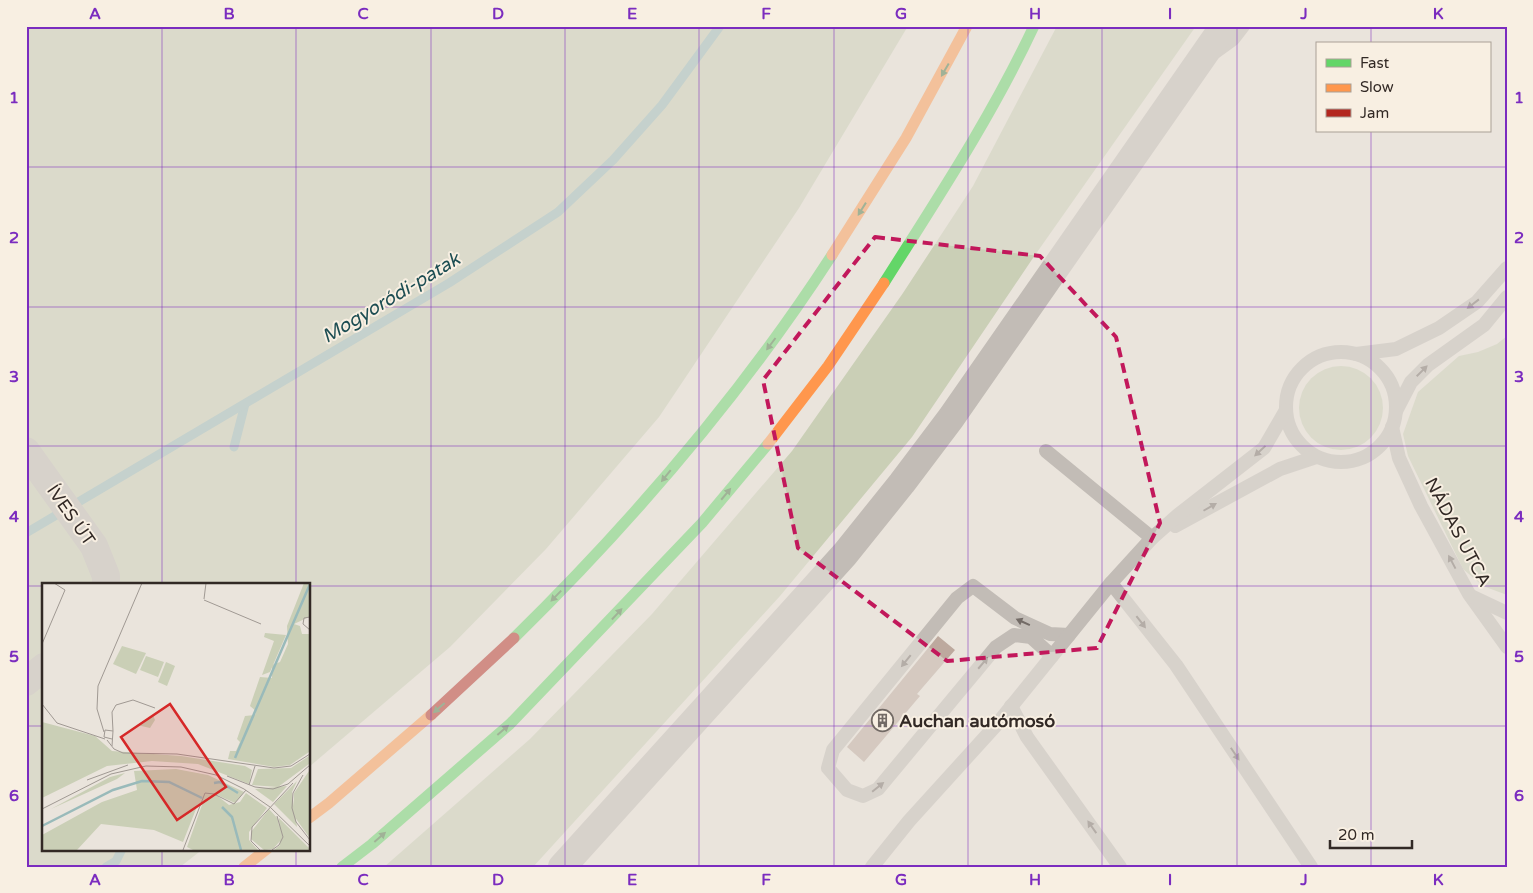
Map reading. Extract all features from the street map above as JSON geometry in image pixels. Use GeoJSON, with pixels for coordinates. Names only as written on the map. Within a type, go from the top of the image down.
{"type":"FeatureCollection","features":[{"type":"Feature","properties":{"kind":"highway"},"geometry":{"type":"LineString","coordinates":[[310,817],[464,686],[549,604],[648,498],[772,342],[843,238],[902,146],[952,58],[967,26]]}},
{"type":"Feature","properties":{"kind":"highway"},"geometry":{"type":"LineString","coordinates":[[342,867],[372,844],[510,724],[574,660],[702,523],[771,440],[828,366],[912,239],[1002,90],[1034,26]]}},
{"type":"Feature","properties":{"kind":"highway"},"geometry":{"type":"LineString","coordinates":[[244,867],[266,850]]}},
{"type":"Feature","properties":{"kind":"street"},"geometry":{"type":"LineString","coordinates":[[562,867],[845,554],[897,490],[951,418],[1224,26]]}},
{"type":"Feature","properties":{"kind":"street","name":"ÍVES ÚT"},"geometry":{"type":"LineString","coordinates":[[26,451],[94,546],[106,576],[106,583]]}},
{"type":"Feature","properties":{"kind":"street"},"geometry":{"type":"LineString","coordinates":[[26,682],[42,669]]}},
{"type":"Feature","properties":{"kind":"lane"},"geometry":{"type":"LineString","coordinates":[[1198,64],[1233,39],[1243,26]]}},
{"type":"Feature","properties":{"kind":"lane"},"geometry":{"type":"LineString","coordinates":[[1507,268],[1477,302],[1439,328],[1396,349],[1355,354],[1331,353],[1309,362],[1293,379],[1287,394],[1286,410],[1288,424],[1294,438],[1308,452],[1325,460],[1344,463],[1362,458],[1385,441],[1392,427],[1396,411],[1411,382],[1428,365],[1507,309]]}},
{"type":"Feature","properties":{"kind":"lane"},"geometry":{"type":"LineString","coordinates":[[1484,325],[1507,297]]}},
{"type":"Feature","properties":{"kind":"lane"},"geometry":{"type":"LineString","coordinates":[[1355,354],[1377,366],[1388,379],[1394,394],[1396,411]]}},
{"type":"Feature","properties":{"kind":"lane"},"geometry":{"type":"LineString","coordinates":[[872,867],[909,821],[1011,706],[1111,583],[1152,538],[1178,515],[1264,448],[1286,410]]}},
{"type":"Feature","properties":{"kind":"lane","name":"NÁDAS UTCA"},"geometry":{"type":"LineString","coordinates":[[1392,427],[1398,458],[1422,506],[1469,594],[1507,647]]}},
{"type":"Feature","properties":{"kind":"lane"},"geometry":{"type":"LineString","coordinates":[[1046,451],[1152,538]]}},
{"type":"Feature","properties":{"kind":"lane"},"geometry":{"type":"LineString","coordinates":[[1152,538],[1280,469],[1316,456]]}},
{"type":"Feature","properties":{"kind":"lane"},"geometry":{"type":"LineString","coordinates":[[1111,583],[1176,665],[1312,867]]}},
{"type":"Feature","properties":{"kind":"lane"},"geometry":{"type":"LineString","coordinates":[[1052,656],[1031,636],[1014,635],[996,647],[878,789],[863,796],[847,790],[828,768],[833,750],[957,598],[973,586],[1015,618],[1050,634],[1069,636]]}},
{"type":"Feature","properties":{"kind":"lane"},"geometry":{"type":"LineString","coordinates":[[1469,594],[1507,613]]}},
{"type":"Feature","properties":{"kind":"lane"},"geometry":{"type":"LineString","coordinates":[[1011,706],[1027,737],[1120,867]]}},
{"type":"Feature","properties":{"kind":"highlighted area"},"geometry":{"type":"Polygon","coordinates":[[[875,237],[1040,256],[1116,337],[1160,523],[1097,648],[947,661],[798,548],[763,380],[875,237]]]}},
{"type":"Feature","properties":{"kind":"green space"},"geometry":{"type":"Polygon","coordinates":[[[26,26],[908,26],[799,208],[659,417],[546,549],[450,647],[310,766],[310,583],[42,583],[42,850],[202,850],[180,867],[26,867],[26,26]]]}},
{"type":"Feature","properties":{"kind":"green space"},"geometry":{"type":"Polygon","coordinates":[[[1057,26],[1196,26],[1033,258],[912,437],[780,596],[533,867],[384,867],[530,739],[652,614],[792,451],[903,293],[973,186],[1057,26]]]}},
{"type":"Feature","properties":{"kind":"green space"},"geometry":{"type":"Polygon","coordinates":[[[1507,336],[1507,595],[1483,586],[1463,569],[1408,456],[1403,434],[1418,392],[1459,356],[1478,352],[1497,344],[1507,336]]]}},
{"type":"Feature","properties":{"kind":"green space"},"geometry":{"type":"Polygon","coordinates":[[[1333,366],[1349,366],[1365,373],[1376,384],[1383,400],[1380,424],[1371,438],[1365,443],[1349,450],[1333,450],[1317,443],[1306,432],[1299,416],[1299,400],[1306,384],[1317,373],[1333,366]]]}},
{"type":"Feature","properties":{"kind":"building","name":"Auchan autómosó"},"geometry":{"type":"Polygon","coordinates":[[[938,636],[955,650],[917,694],[920,696],[864,762],[847,747],[938,636]]]}},
{"type":"Feature","properties":{"kind":"waterway","name":"Mogyoródi-patak"},"geometry":{"type":"LineString","coordinates":[[26,533],[449,283],[558,212],[613,160],[662,105],[720,26]]}},
{"type":"Feature","properties":{"kind":"waterway"},"geometry":{"type":"LineString","coordinates":[[234,447],[245,404]]}},
{"type":"Feature","properties":{"kind":"waterway"},"geometry":{"type":"LineString","coordinates":[[106,867],[116,861],[122,850]]}},
{"type":"Feature","properties":{"kind":"traffic: fast"},"geometry":{"type":"LineString","coordinates":[[884,283],[982,125],[1034,26]]}},
{"type":"Feature","properties":{"kind":"traffic: fast"},"geometry":{"type":"LineString","coordinates":[[514,638],[601,549],[684,455],[761,357],[832,255]]}},
{"type":"Feature","properties":{"kind":"traffic: fast"},"geometry":{"type":"LineString","coordinates":[[342,867],[372,844],[510,724],[702,523],[768,444]]}},
{"type":"Feature","properties":{"kind":"traffic: slow"},"geometry":{"type":"LineString","coordinates":[[832,255],[906,138],[967,26]]}},
{"type":"Feature","properties":{"kind":"traffic: slow"},"geometry":{"type":"LineString","coordinates":[[768,444],[828,366],[884,283]]}},
{"type":"Feature","properties":{"kind":"traffic: slow"},"geometry":{"type":"LineString","coordinates":[[310,817],[431,715]]}},
{"type":"Feature","properties":{"kind":"traffic: slow"},"geometry":{"type":"LineString","coordinates":[[244,867],[266,850]]}},
{"type":"Feature","properties":{"kind":"traffic: jam"},"geometry":{"type":"LineString","coordinates":[[431,715],[514,638]]}},
{"type":"Feature","properties":{"kind":"place","name":"Auchan autómosó"},"geometry":{"type":"Point","coordinates":[883,721]}}]}
